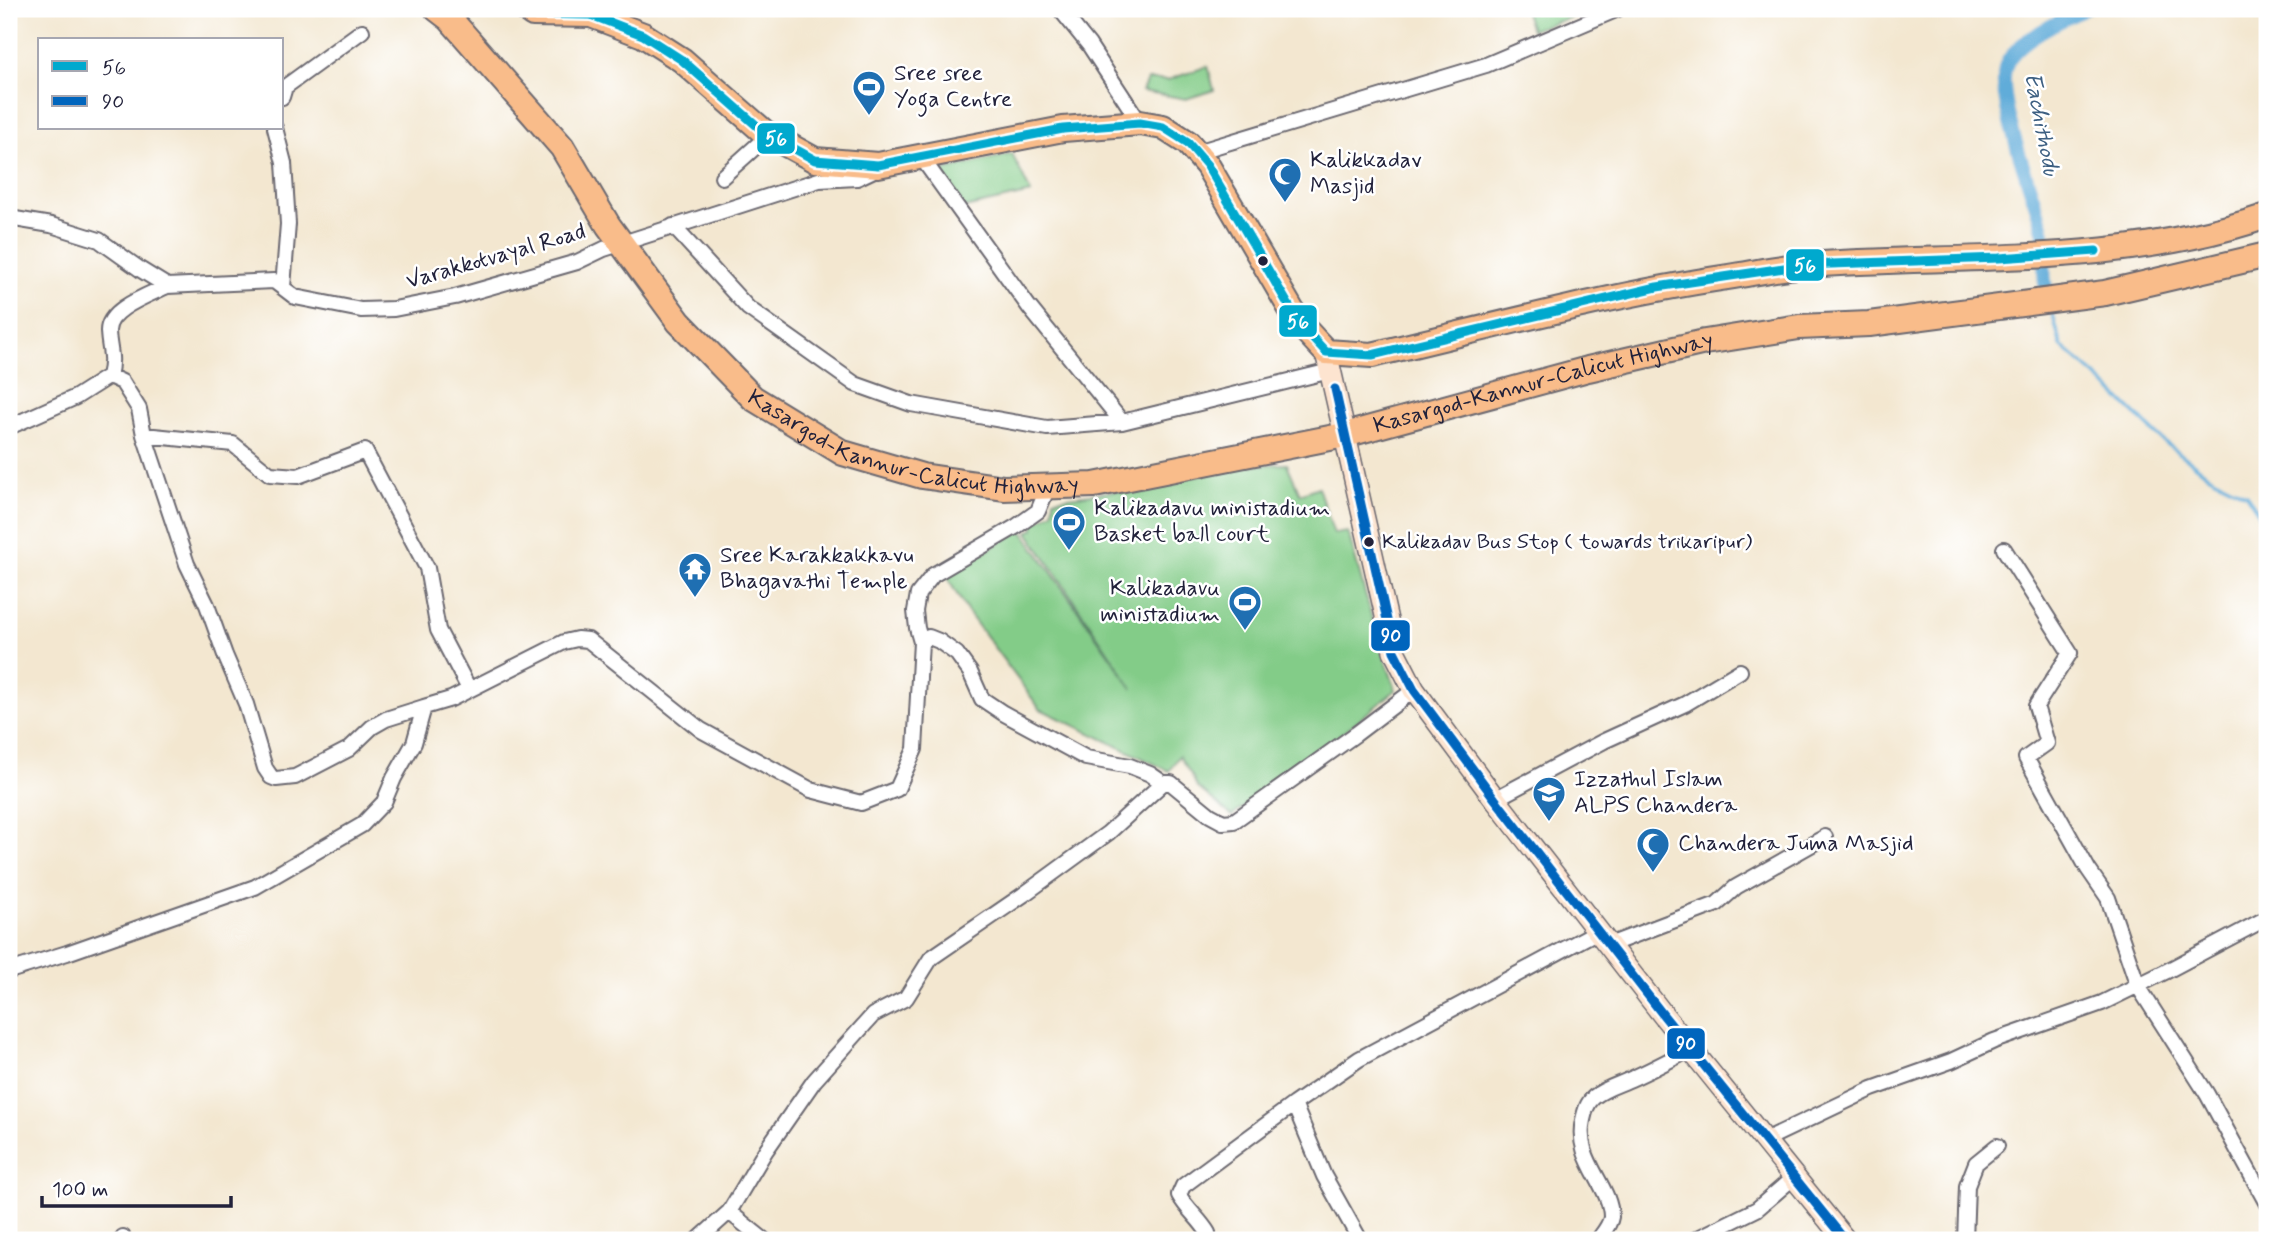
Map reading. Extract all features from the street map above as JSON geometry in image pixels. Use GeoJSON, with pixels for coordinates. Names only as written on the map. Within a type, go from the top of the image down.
{"type":"FeatureCollection","features":[{"type":"Feature","properties":{"kind":"highway","name":"Kasargod-Kannur-Calicut Highway"},"geometry":{"type":"LineString","coordinates":[[437,9],[450,19],[562,147],[608,225],[679,322],[753,398],[843,453],[922,476],[1004,488],[1094,485],[1345,435],[1588,369],[1705,342],[1799,327],[1869,324],[2105,293],[2267,256]]}},
{"type":"Feature","properties":{"kind":"highway"},"geometry":{"type":"LineString","coordinates":[[526,9],[533,14],[591,15],[643,35],[682,60],[764,132],[815,160],[878,165],[1063,129],[1140,123],[1163,127],[1188,143],[1207,165],[1299,323],[1328,361],[1372,355],[1657,287],[1804,265],[1999,258],[2124,249],[2235,227],[2267,216]]}},
{"type":"Feature","properties":{"kind":"main road"},"geometry":{"type":"LineString","coordinates":[[1328,361],[1394,651],[1414,690],[1495,799],[1845,1240]]}},
{"type":"Feature","properties":{"kind":"street"},"geometry":{"type":"LineString","coordinates":[[1060,9],[1089,45],[1140,123]]}},
{"type":"Feature","properties":{"kind":"street"},"geometry":{"type":"LineString","coordinates":[[1197,152],[1486,65],[1618,9]]}},
{"type":"Feature","properties":{"kind":"street"},"geometry":{"type":"LineString","coordinates":[[284,90],[362,31]]}},
{"type":"Feature","properties":{"kind":"street"},"geometry":{"type":"LineString","coordinates":[[276,130],[284,163],[288,224],[283,287]]}},
{"type":"Feature","properties":{"kind":"street"},"geometry":{"type":"LineString","coordinates":[[722,177],[762,141],[764,132]]}},
{"type":"Feature","properties":{"kind":"street"},"geometry":{"type":"LineString","coordinates":[[921,157],[1029,307],[1122,422]]}},
{"type":"Feature","properties":{"kind":"street","name":"Varakkotvayal Road"},"geometry":{"type":"LineString","coordinates":[[167,286],[274,281],[295,297],[361,310],[394,309],[455,297],[577,262],[621,243],[819,180],[857,178],[877,169],[878,165]]}},
{"type":"Feature","properties":{"kind":"street"},"geometry":{"type":"LineString","coordinates":[[9,218],[51,225],[99,240],[167,286]]}},
{"type":"Feature","properties":{"kind":"street"},"geometry":{"type":"LineString","coordinates":[[673,226],[748,308],[855,384],[911,404],[1046,428],[1122,422],[1328,361]]}},
{"type":"Feature","properties":{"kind":"street"},"geometry":{"type":"LineString","coordinates":[[9,427],[76,397],[109,376],[113,361],[107,328],[116,312],[167,286]]}},
{"type":"Feature","properties":{"kind":"street"},"geometry":{"type":"LineString","coordinates":[[109,376],[122,382],[139,409],[144,435],[187,564],[207,606],[246,704],[265,768],[271,777],[276,779],[295,777],[349,749],[386,719],[451,699],[564,642],[578,639],[588,640],[701,730],[811,790],[862,803],[897,789],[915,749],[921,642],[917,628],[918,594],[933,575],[1038,512],[1048,486]]}},
{"type":"Feature","properties":{"kind":"street"},"geometry":{"type":"LineString","coordinates":[[144,435],[233,444],[270,474],[298,476],[365,451],[427,568],[438,630],[469,689]]}},
{"type":"Feature","properties":{"kind":"street"},"geometry":{"type":"LineString","coordinates":[[2004,549],[2070,653],[2036,706],[2048,743],[2026,758],[2088,869],[2108,898],[2138,986],[2207,1094],[2267,1204]]}},
{"type":"Feature","properties":{"kind":"street"},"geometry":{"type":"LineString","coordinates":[[921,642],[929,637],[957,654],[970,672],[982,699],[1003,713],[1086,758],[1130,766],[1163,783],[1171,783],[1210,815],[1223,822],[1234,821],[1414,690]]}},
{"type":"Feature","properties":{"kind":"street"},"geometry":{"type":"LineString","coordinates":[[1495,799],[1604,741],[1685,704],[1740,671]]}},
{"type":"Feature","properties":{"kind":"street"},"geometry":{"type":"LineString","coordinates":[[9,971],[255,887],[362,825],[384,802],[394,778],[415,743],[424,707]]}},
{"type":"Feature","properties":{"kind":"street"},"geometry":{"type":"LineString","coordinates":[[698,1240],[729,1212],[766,1150],[814,1081],[873,1015],[905,998],[930,958],[1108,833],[1163,783]]}},
{"type":"Feature","properties":{"kind":"street"},"geometry":{"type":"LineString","coordinates":[[1208,1233],[1185,1207],[1179,1195],[1182,1186],[1359,1059],[1604,938],[1717,904],[1736,887],[1825,836]]}},
{"type":"Feature","properties":{"kind":"street"},"geometry":{"type":"LineString","coordinates":[[1765,1140],[1872,1089],[1951,1061],[1994,1041],[2102,1003],[2267,918]]}},
{"type":"Feature","properties":{"kind":"street"},"geometry":{"type":"LineString","coordinates":[[1598,1240],[1611,1216],[1584,1153],[1580,1133],[1588,1104],[1606,1090],[1691,1049]]}},
{"type":"Feature","properties":{"kind":"street"},"geometry":{"type":"LineString","coordinates":[[1294,1104],[1324,1176],[1360,1240]]}},
{"type":"Feature","properties":{"kind":"street"},"geometry":{"type":"LineString","coordinates":[[1965,1240],[1967,1186],[1976,1163],[1997,1146]]}},
{"type":"Feature","properties":{"kind":"street"},"geometry":{"type":"LineString","coordinates":[[1694,1240],[1756,1209],[1794,1177]]}},
{"type":"Feature","properties":{"kind":"street"},"geometry":{"type":"LineString","coordinates":[[729,1212],[764,1240]]}},
{"type":"Feature","properties":{"kind":"green space"},"geometry":{"type":"Polygon","coordinates":[[[1524,9],[1598,9],[1531,30],[1524,9]]]}},
{"type":"Feature","properties":{"kind":"green space"},"geometry":{"type":"Polygon","coordinates":[[[1208,66],[1214,90],[1186,99],[1142,91],[1147,80],[1168,80],[1208,66]]]}},
{"type":"Feature","properties":{"kind":"green space"},"geometry":{"type":"Polygon","coordinates":[[[1012,154],[1031,193],[964,208],[942,171],[1012,154]]]}},
{"type":"Feature","properties":{"kind":"green space"},"geometry":{"type":"Polygon","coordinates":[[[1287,464],[1300,494],[1318,487],[1334,534],[1348,532],[1376,633],[1396,690],[1232,816],[1197,787],[1179,756],[1169,771],[1040,709],[967,611],[945,574],[1022,530],[1133,689],[1028,532],[1034,529],[1034,523],[1053,512],[1054,499],[1122,490],[1250,465],[1287,464]]]}},
{"type":"Feature","properties":{"kind":"waterway","name":"Eachithodu"},"geometry":{"type":"LineString","coordinates":[[2046,287],[2044,234],[2010,121],[2004,78],[2007,63],[2030,38],[2085,9]]}},
{"type":"Feature","properties":{"kind":"waterway","name":"Eachithodu"},"geometry":{"type":"LineString","coordinates":[[2052,311],[2061,346],[2163,441],[2210,476],[2246,494],[2259,514],[2267,538]]}},
{"type":"Feature","properties":{"kind":"transit line","name":"56"},"geometry":{"type":"LineString","coordinates":[[526,9],[533,14],[591,15],[643,35],[682,60],[764,132],[815,160],[878,165],[1063,129],[1140,123],[1163,127],[1188,143],[1207,165],[1299,323],[1326,352],[1372,355],[1657,287],[1804,265],[1999,258],[2096,251]]}},
{"type":"Feature","properties":{"kind":"transit line","name":"90"},"geometry":{"type":"LineString","coordinates":[[1335,389],[1394,651],[1414,690],[1664,1016],[1845,1240]]}},
{"type":"Feature","properties":{"kind":"place","name":"Sree sree Yoga Centre"},"geometry":{"type":"Point","coordinates":[869,117]}},
{"type":"Feature","properties":{"kind":"place","name":"Kalikkadav Masjid"},"geometry":{"type":"Point","coordinates":[1285,204]}},
{"type":"Feature","properties":{"kind":"place","name":"Kalikadav Bus Stop ( towards trikaripur)"},"geometry":{"type":"Point","coordinates":[1369,542]}},
{"type":"Feature","properties":{"kind":"place","name":"Kalikadavu ministadium Basket ball court"},"geometry":{"type":"Point","coordinates":[1069,552]}},
{"type":"Feature","properties":{"kind":"place","name":"Sree Karakkakkavu Bhagavathi Temple"},"geometry":{"type":"Point","coordinates":[695,599]}},
{"type":"Feature","properties":{"kind":"place","name":"Kalikadavu ministadium"},"geometry":{"type":"Point","coordinates":[1245,632]}},
{"type":"Feature","properties":{"kind":"place","name":"Izzathul Islam ALPS Chandera"},"geometry":{"type":"Point","coordinates":[1549,823]}},
{"type":"Feature","properties":{"kind":"place","name":"Chandera Juma Masjid"},"geometry":{"type":"Point","coordinates":[1653,874]}}]}
